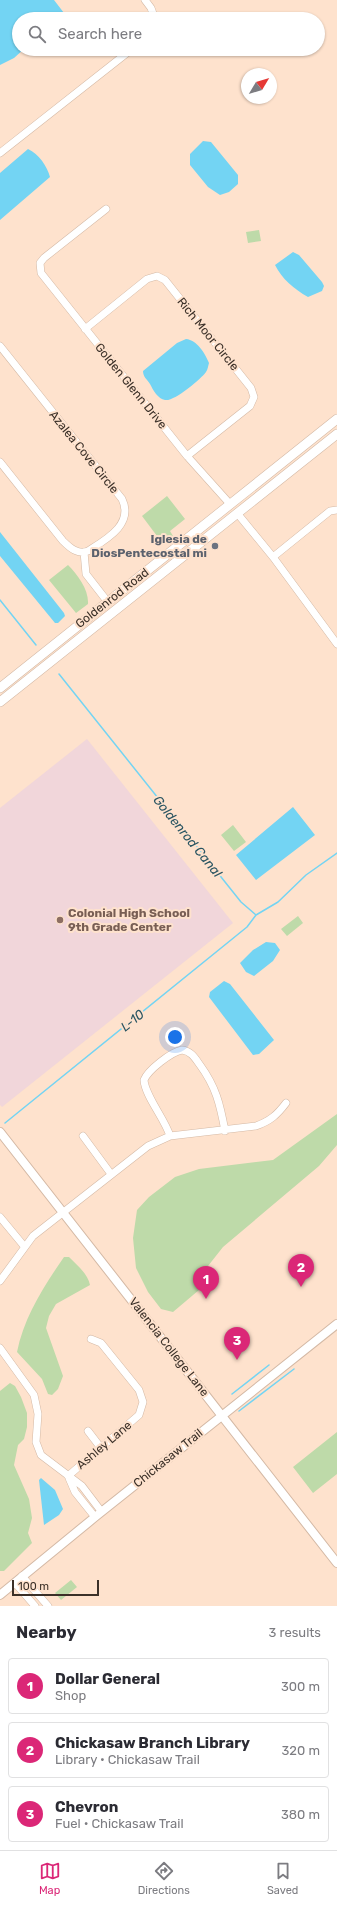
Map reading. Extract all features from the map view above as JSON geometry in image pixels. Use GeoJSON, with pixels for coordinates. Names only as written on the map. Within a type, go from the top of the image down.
{"type":"FeatureCollection","features":[{"type":"Feature","properties":{"kind":"main road","name":"Goldenrod Road"},"geometry":{"type":"LineString","coordinates":[[0,688],[107,601],[337,419]]}},
{"type":"Feature","properties":{"kind":"main road","name":"Goldenrod Road"},"geometry":{"type":"LineString","coordinates":[[0,702],[337,434]]}},
{"type":"Feature","properties":{"kind":"main road"},"geometry":{"type":"LineString","coordinates":[[116,610],[120,591]]}},
{"type":"Feature","properties":{"kind":"main road"},"geometry":{"type":"LineString","coordinates":[[98,624],[106,610],[107,601]]}},
{"type":"Feature","properties":{"kind":"street"},"geometry":{"type":"LineString","coordinates":[[145,0],[152,12]]}},
{"type":"Feature","properties":{"kind":"street"},"geometry":{"type":"LineString","coordinates":[[0,153],[123,56]]}},
{"type":"Feature","properties":{"kind":"street","name":"Golden Glenn Drive"},"geometry":{"type":"LineString","coordinates":[[106,209],[44,258],[40,263],[41,273],[187,456],[230,504]]}},
{"type":"Feature","properties":{"kind":"street","name":"Rich Moor Circle"},"geometry":{"type":"LineString","coordinates":[[85,329],[147,279],[157,276],[165,280],[251,388],[254,397],[250,406],[187,456]]}},
{"type":"Feature","properties":{"kind":"street","name":"Azalea Cove Circle"},"geometry":{"type":"LineString","coordinates":[[0,346],[122,499],[125,506],[126,516],[121,526],[94,548],[84,552]]}},
{"type":"Feature","properties":{"kind":"street"},"geometry":{"type":"LineString","coordinates":[[0,462],[68,546],[75,551],[84,552],[86,574],[107,601]]}},
{"type":"Feature","properties":{"kind":"street"},"geometry":{"type":"LineString","coordinates":[[273,557],[330,511],[337,510]]}},
{"type":"Feature","properties":{"kind":"street"},"geometry":{"type":"LineString","coordinates":[[237,513],[273,557],[337,644]]}},
{"type":"Feature","properties":{"kind":"street"},"geometry":{"type":"LineString","coordinates":[[170,1136],[168,1128],[146,1089],[144,1080],[152,1070],[174,1053],[182,1050],[192,1054],[212,1082],[220,1105],[224,1131]]}},
{"type":"Feature","properties":{"kind":"street"},"geometry":{"type":"LineString","coordinates":[[0,1281],[14,1263],[24,1246],[33,1236],[144,1148],[170,1136],[224,1131],[256,1126],[277,1116],[286,1103]]}},
{"type":"Feature","properties":{"kind":"street","name":"Valencia College Lane"},"geometry":{"type":"LineString","coordinates":[[0,1132],[337,1563]]}},
{"type":"Feature","properties":{"kind":"street"},"geometry":{"type":"LineString","coordinates":[[83,1136],[112,1174]]}},
{"type":"Feature","properties":{"kind":"street"},"geometry":{"type":"LineString","coordinates":[[0,1217],[24,1246]]}},
{"type":"Feature","properties":{"kind":"street","name":"Chickasaw Trail"},"geometry":{"type":"LineString","coordinates":[[0,1595],[98,1514],[337,1324]]}},
{"type":"Feature","properties":{"kind":"street","name":"Ashley Lane"},"geometry":{"type":"LineString","coordinates":[[68,1476],[139,1415],[143,1402],[139,1390],[101,1343],[91,1339]]}},
{"type":"Feature","properties":{"kind":"street"},"geometry":{"type":"LineString","coordinates":[[0,1348],[34,1395],[38,1414],[35,1437],[39,1451],[44,1459],[60,1468],[82,1486],[98,1514]]}},
{"type":"Feature","properties":{"kind":"street"},"geometry":{"type":"LineString","coordinates":[[88,1431],[101,1448]]}},
{"type":"Feature","properties":{"kind":"street"},"geometry":{"type":"LineString","coordinates":[[22,1576],[48,1606]]}},
{"type":"Feature","properties":{"kind":"street"},"geometry":{"type":"LineString","coordinates":[[15,1583],[36,1606]]}},
{"type":"Feature","properties":{"kind":"shaded area"},"geometry":{"type":"Polygon","coordinates":[[[87,739],[233,923],[2,1107],[0,1105],[0,808],[87,739]]]}},
{"type":"Feature","properties":{"kind":"green space"},"geometry":{"type":"Polygon","coordinates":[[[259,230],[261,241],[248,243],[246,232],[259,230]]]}},
{"type":"Feature","properties":{"kind":"green space"},"geometry":{"type":"Polygon","coordinates":[[[167,496],[185,519],[170,531],[173,536],[163,544],[142,516],[167,496]]]}},
{"type":"Feature","properties":{"kind":"green space"},"geometry":{"type":"Polygon","coordinates":[[[68,565],[85,588],[88,599],[88,604],[76,613],[49,580],[68,565]]]}},
{"type":"Feature","properties":{"kind":"green space"},"geometry":{"type":"Polygon","coordinates":[[[233,825],[246,842],[234,851],[221,835],[233,825]]]}},
{"type":"Feature","properties":{"kind":"green space"},"geometry":{"type":"Polygon","coordinates":[[[298,916],[303,923],[287,936],[281,929],[298,916]]]}},
{"type":"Feature","properties":{"kind":"green space"},"geometry":{"type":"Polygon","coordinates":[[[337,1114],[337,1145],[319,1166],[223,1247],[208,1266],[199,1290],[173,1312],[161,1309],[148,1292],[136,1268],[133,1238],[137,1210],[149,1197],[175,1177],[199,1169],[273,1160],[337,1114]]]}},
{"type":"Feature","properties":{"kind":"green space"},"geometry":{"type":"Polygon","coordinates":[[[64,1257],[69,1257],[79,1266],[85,1273],[90,1285],[56,1304],[49,1316],[46,1328],[63,1376],[58,1389],[52,1395],[48,1394],[42,1379],[17,1352],[24,1326],[42,1291],[64,1257]]]}},
{"type":"Feature","properties":{"kind":"green space"},"geometry":{"type":"Polygon","coordinates":[[[10,1383],[15,1386],[27,1413],[27,1427],[24,1439],[18,1445],[14,1465],[29,1499],[32,1518],[28,1533],[32,1543],[4,1571],[0,1571],[0,1391],[10,1383]]]}},
{"type":"Feature","properties":{"kind":"green space"},"geometry":{"type":"Polygon","coordinates":[[[337,1432],[337,1474],[313,1493],[293,1467],[337,1432]]]}},
{"type":"Feature","properties":{"kind":"green space"},"geometry":{"type":"Polygon","coordinates":[[[71,1580],[77,1587],[61,1600],[55,1593],[71,1580]]]}},
{"type":"Feature","properties":{"kind":"water"},"geometry":{"type":"Polygon","coordinates":[[[0,0],[54,0],[63,12],[12,12],[12,56],[16,56],[0,65],[0,0]]]}},
{"type":"Feature","properties":{"kind":"water"},"geometry":{"type":"Polygon","coordinates":[[[203,141],[211,142],[238,175],[238,184],[229,192],[220,195],[208,187],[190,165],[190,154],[203,141]]]}},
{"type":"Feature","properties":{"kind":"water"},"geometry":{"type":"Polygon","coordinates":[[[28,149],[36,154],[42,161],[50,177],[0,220],[0,173],[28,149]]]}},
{"type":"Feature","properties":{"kind":"water"},"geometry":{"type":"Polygon","coordinates":[[[293,252],[299,255],[322,282],[324,286],[322,291],[308,297],[293,287],[281,275],[275,265],[293,252]]]}},
{"type":"Feature","properties":{"kind":"water"},"geometry":{"type":"Polygon","coordinates":[[[186,339],[197,344],[203,351],[209,363],[207,370],[199,380],[181,394],[169,400],[162,399],[154,391],[144,376],[143,371],[177,343],[186,339]]]}},
{"type":"Feature","properties":{"kind":"water"},"geometry":{"type":"Polygon","coordinates":[[[0,532],[64,613],[65,616],[58,623],[55,623],[0,556],[0,532]]]}},
{"type":"Feature","properties":{"kind":"water"},"geometry":{"type":"Polygon","coordinates":[[[293,807],[315,835],[256,880],[236,855],[293,807]]]}},
{"type":"Feature","properties":{"kind":"water"},"geometry":{"type":"Polygon","coordinates":[[[266,942],[275,943],[280,950],[273,961],[254,976],[246,972],[240,963],[253,950],[266,942]]]}},
{"type":"Feature","properties":{"kind":"water"},"geometry":{"type":"Polygon","coordinates":[[[224,981],[230,984],[274,1040],[259,1054],[253,1055],[209,997],[210,992],[224,981]]]}},
{"type":"Feature","properties":{"kind":"water"},"geometry":{"type":"Polygon","coordinates":[[[41,1478],[55,1490],[63,1509],[59,1515],[44,1525],[39,1480],[41,1478]]]}},
{"type":"Feature","properties":{"kind":"waterway","name":"Goldenrod Canal"},"geometry":{"type":"LineString","coordinates":[[0,600],[36,645]]}},
{"type":"Feature","properties":{"kind":"waterway","name":"Goldenrod Canal"},"geometry":{"type":"LineString","coordinates":[[59,674],[241,902],[256,915]]}},
{"type":"Feature","properties":{"kind":"waterway","name":"L-10"},"geometry":{"type":"LineString","coordinates":[[5,1123],[247,927],[256,915],[278,902],[306,875],[337,853]]}},
{"type":"Feature","properties":{"kind":"waterway"},"geometry":{"type":"LineString","coordinates":[[232,1394],[269,1365]]}},
{"type":"Feature","properties":{"kind":"waterway"},"geometry":{"type":"LineString","coordinates":[[239,1411],[294,1369]]}},
{"type":"Feature","properties":{"kind":"place","name":"Iglesia de DiosPentecostal mi"},"geometry":{"type":"Point","coordinates":[215,546]}},
{"type":"Feature","properties":{"kind":"place","name":"Colonial High School 9th Grade Center"},"geometry":{"type":"Point","coordinates":[60,920]}},
{"type":"Feature","properties":{"kind":"place","name":"Chickasaw Branch Library"},"geometry":{"type":"Point","coordinates":[301,1287]}},
{"type":"Feature","properties":{"kind":"place","name":"Dollar General"},"geometry":{"type":"Point","coordinates":[206,1299]}},
{"type":"Feature","properties":{"kind":"place","name":"Chevron"},"geometry":{"type":"Point","coordinates":[237,1360]}}]}
